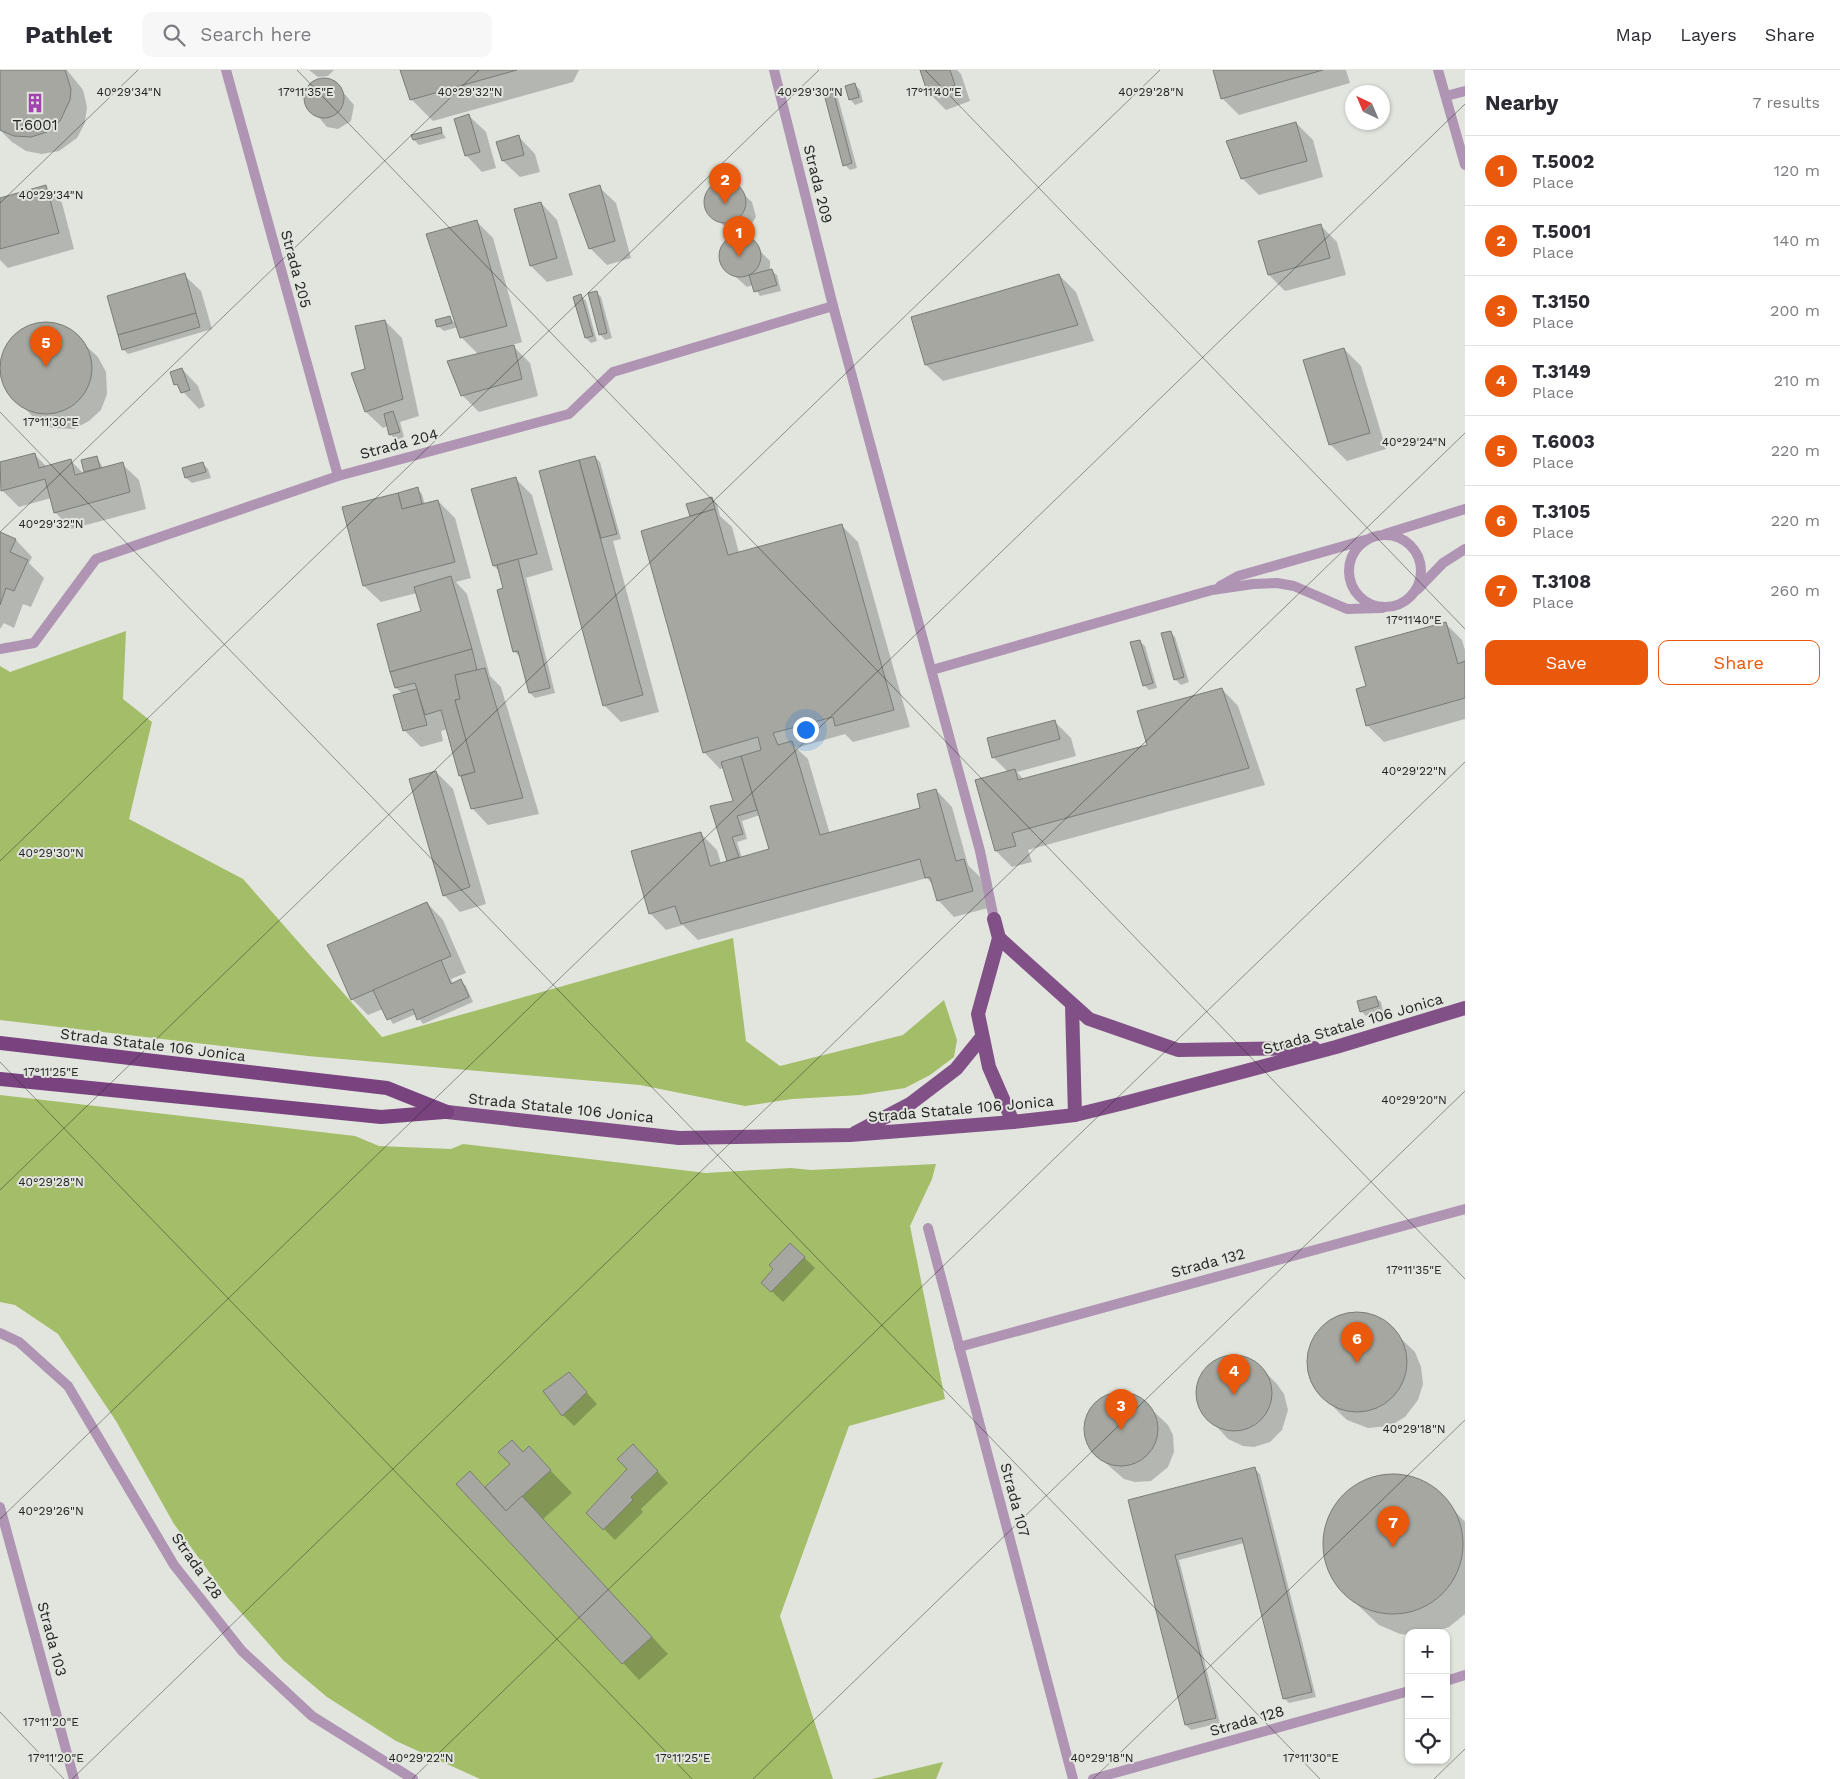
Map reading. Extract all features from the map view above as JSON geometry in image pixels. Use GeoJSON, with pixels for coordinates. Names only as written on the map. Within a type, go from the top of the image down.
{"type":"FeatureCollection","features":[{"type":"Feature","properties":{"kind":"highway","name":"Strada Statale 106 Jonica"},"geometry":{"type":"LineString","coordinates":[[0,1044],[387,1088],[447,1112]]}},
{"type":"Feature","properties":{"kind":"highway","name":"Strada Statale 106 Jonica"},"geometry":{"type":"LineString","coordinates":[[0,1079],[382,1117],[447,1112]]}},
{"type":"Feature","properties":{"kind":"main road"},"geometry":{"type":"LineString","coordinates":[[994,919],[999,938],[978,1014],[989,1068],[1013,1122]]}},
{"type":"Feature","properties":{"kind":"main road"},"geometry":{"type":"LineString","coordinates":[[999,938],[1089,1019],[1178,1050],[1336,1048]]}},
{"type":"Feature","properties":{"kind":"main road"},"geometry":{"type":"LineString","coordinates":[[1072,1005],[1075,1114]]}},
{"type":"Feature","properties":{"kind":"main road","name":"Strada Statale 106 Jonica"},"geometry":{"type":"LineString","coordinates":[[447,1112],[679,1138],[850,1136],[1013,1122],[1075,1114],[1336,1048],[1465,1008]]}},
{"type":"Feature","properties":{"kind":"main road"},"geometry":{"type":"LineString","coordinates":[[850,1136],[918,1098],[956,1069],[982,1037]]}},
{"type":"Feature","properties":{"kind":"lane","name":"Strada 205"},"geometry":{"type":"LineString","coordinates":[[226,70],[338,476]]}},
{"type":"Feature","properties":{"kind":"lane","name":"Strada 209"},"geometry":{"type":"LineString","coordinates":[[774,70],[833,306],[980,851],[994,919]]}},
{"type":"Feature","properties":{"kind":"lane"},"geometry":{"type":"LineString","coordinates":[[1438,70],[1465,165]]}},
{"type":"Feature","properties":{"kind":"lane"},"geometry":{"type":"LineString","coordinates":[[1446,96],[1465,91]]}},
{"type":"Feature","properties":{"kind":"lane","name":"Strada 204"},"geometry":{"type":"LineString","coordinates":[[0,649],[34,643],[96,559],[338,476],[569,414],[613,372],[833,306]]}},
{"type":"Feature","properties":{"kind":"lane"},"geometry":{"type":"LineString","coordinates":[[1212,590],[1238,576],[1465,509]]}},
{"type":"Feature","properties":{"kind":"lane"},"geometry":{"type":"LineString","coordinates":[[1380,535],[1393,536],[1404,540],[1413,548],[1419,558],[1422,570],[1420,582],[1414,593]]}},
{"type":"Feature","properties":{"kind":"lane"},"geometry":{"type":"LineString","coordinates":[[1369,538],[1352,555],[1349,578],[1354,590],[1361,599],[1371,605],[1382,608]]}},
{"type":"Feature","properties":{"kind":"lane"},"geometry":{"type":"LineString","coordinates":[[932,670],[1212,590],[1253,584],[1276,583],[1294,586],[1347,609],[1394,606],[1405,602],[1442,563],[1465,549]]}},
{"type":"Feature","properties":{"kind":"lane","name":"Strada 132"},"geometry":{"type":"LineString","coordinates":[[959,1346],[1465,1209]]}},
{"type":"Feature","properties":{"kind":"lane","name":"Strada 107"},"geometry":{"type":"LineString","coordinates":[[928,1228],[1073,1779]]}},
{"type":"Feature","properties":{"kind":"lane","name":"Strada 128"},"geometry":{"type":"LineString","coordinates":[[0,1333],[19,1342],[68,1386],[174,1565],[242,1651],[312,1716],[412,1779]]}},
{"type":"Feature","properties":{"kind":"lane","name":"Strada 103"},"geometry":{"type":"LineString","coordinates":[[0,1507],[74,1779]]}},
{"type":"Feature","properties":{"kind":"lane"},"geometry":{"type":"LineString","coordinates":[[1450,1680],[1465,1675]]}},
{"type":"Feature","properties":{"kind":"lane","name":"Strada 128"},"geometry":{"type":"LineString","coordinates":[[1092,1779],[1405,1692]]}},
{"type":"Feature","properties":{"kind":"green space"},"geometry":{"type":"Polygon","coordinates":[[[126,631],[123,699],[152,722],[129,819],[243,879],[382,1037],[733,938],[746,1041],[780,1066],[903,1035],[944,1000],[957,1040],[954,1057],[930,1075],[905,1088],[860,1095],[792,1099],[745,1106],[640,1085],[308,1056],[0,1020],[0,666],[10,672],[126,631]]]}},
{"type":"Feature","properties":{"kind":"green space"},"geometry":{"type":"Polygon","coordinates":[[[0,1095],[355,1136],[379,1146],[451,1149],[463,1144],[706,1173],[791,1168],[811,1170],[936,1164],[932,1179],[910,1226],[945,1399],[849,1426],[780,1616],[833,1779],[480,1779],[396,1741],[327,1697],[283,1660],[228,1598],[174,1524],[116,1421],[58,1334],[15,1305],[0,1302],[0,1095]]]}},
{"type":"Feature","properties":{"kind":"green space"},"geometry":{"type":"Polygon","coordinates":[[[943,1762],[936,1779],[872,1779],[943,1762]]]}},
{"type":"Feature","properties":{"kind":"building","name":"T.6001"},"geometry":{"type":"Polygon","coordinates":[[[0,70],[65,70],[71,89],[70,100],[60,121],[47,132],[31,137],[14,136],[0,130],[0,70]]]}},
{"type":"Feature","properties":{"kind":"building"},"geometry":{"type":"Polygon","coordinates":[[[400,70],[517,70],[410,100],[400,70]]]}},
{"type":"Feature","properties":{"kind":"building"},"geometry":{"type":"Polygon","coordinates":[[[920,70],[950,70],[955,85],[928,94],[920,70]]]}},
{"type":"Feature","properties":{"kind":"building"},"geometry":{"type":"Polygon","coordinates":[[[1213,70],[1323,70],[1221,99],[1213,70]]]}},
{"type":"Feature","properties":{"kind":"building"},"geometry":{"type":"Polygon","coordinates":[[[324,78],[338,84],[344,98],[338,112],[324,118],[310,112],[304,98],[310,84],[324,78]]]}},
{"type":"Feature","properties":{"kind":"building"},"geometry":{"type":"Polygon","coordinates":[[[855,83],[859,97],[849,100],[845,86],[855,83]]]}},
{"type":"Feature","properties":{"kind":"building"},"geometry":{"type":"Polygon","coordinates":[[[833,91],[852,163],[843,166],[824,94],[833,91]]]}},
{"type":"Feature","properties":{"kind":"building"},"geometry":{"type":"Polygon","coordinates":[[[469,114],[480,152],[465,156],[454,119],[469,114]]]}},
{"type":"Feature","properties":{"kind":"building"},"geometry":{"type":"Polygon","coordinates":[[[1296,122],[1307,161],[1241,179],[1226,141],[1296,122]]]}},
{"type":"Feature","properties":{"kind":"building"},"geometry":{"type":"Polygon","coordinates":[[[441,127],[442,133],[413,140],[411,135],[441,127]]]}},
{"type":"Feature","properties":{"kind":"building"},"geometry":{"type":"Polygon","coordinates":[[[519,135],[524,155],[502,161],[496,142],[519,135]]]}},
{"type":"Feature","properties":{"kind":"building"},"geometry":{"type":"Polygon","coordinates":[[[725,181],[740,187],[746,202],[740,217],[725,223],[710,217],[704,202],[710,187],[725,181]]]}},
{"type":"Feature","properties":{"kind":"building"},"geometry":{"type":"Polygon","coordinates":[[[46,185],[59,233],[0,249],[0,198],[46,185]]]}},
{"type":"Feature","properties":{"kind":"building"},"geometry":{"type":"Polygon","coordinates":[[[600,185],[615,241],[589,249],[569,194],[600,185]]]}},
{"type":"Feature","properties":{"kind":"building"},"geometry":{"type":"Polygon","coordinates":[[[541,202],[557,258],[530,266],[514,209],[541,202]]]}},
{"type":"Feature","properties":{"kind":"building"},"geometry":{"type":"Polygon","coordinates":[[[477,220],[507,326],[460,338],[426,234],[477,220]]]}},
{"type":"Feature","properties":{"kind":"building"},"geometry":{"type":"Polygon","coordinates":[[[1321,224],[1330,258],[1268,275],[1258,241],[1321,224]]]}},
{"type":"Feature","properties":{"kind":"building"},"geometry":{"type":"Polygon","coordinates":[[[740,235],[755,241],[761,256],[755,271],[740,277],[725,271],[719,256],[725,241],[740,235]]]}},
{"type":"Feature","properties":{"kind":"building"},"geometry":{"type":"Polygon","coordinates":[[[772,269],[777,285],[754,292],[749,275],[772,269]]]}},
{"type":"Feature","properties":{"kind":"building"},"geometry":{"type":"Polygon","coordinates":[[[185,273],[196,313],[118,335],[107,296],[185,273]]]}},
{"type":"Feature","properties":{"kind":"building"},"geometry":{"type":"Polygon","coordinates":[[[1059,274],[1078,325],[925,365],[911,317],[1059,274]]]}},
{"type":"Feature","properties":{"kind":"building"},"geometry":{"type":"Polygon","coordinates":[[[597,291],[607,333],[599,335],[588,293],[597,291]]]}},
{"type":"Feature","properties":{"kind":"building"},"geometry":{"type":"Polygon","coordinates":[[[581,294],[593,336],[585,338],[573,297],[581,294]]]}},
{"type":"Feature","properties":{"kind":"building"},"geometry":{"type":"Polygon","coordinates":[[[196,313],[200,327],[122,350],[118,335],[196,313]]]}},
{"type":"Feature","properties":{"kind":"building"},"geometry":{"type":"Polygon","coordinates":[[[450,316],[452,323],[437,327],[435,320],[450,316]]]}},
{"type":"Feature","properties":{"kind":"building"},"geometry":{"type":"Polygon","coordinates":[[[385,320],[403,399],[365,412],[351,373],[365,369],[355,326],[385,320]]]}},
{"type":"Feature","properties":{"kind":"building"},"geometry":{"type":"Polygon","coordinates":[[[46,322],[63,326],[78,336],[88,351],[92,368],[88,385],[78,400],[63,410],[46,414],[29,410],[14,400],[4,385],[0,368],[4,351],[14,336],[29,326],[46,322]]]}},
{"type":"Feature","properties":{"kind":"building"},"geometry":{"type":"Polygon","coordinates":[[[514,345],[522,379],[461,396],[447,361],[514,345]]]}},
{"type":"Feature","properties":{"kind":"building"},"geometry":{"type":"Polygon","coordinates":[[[1344,348],[1370,433],[1329,445],[1303,360],[1344,348]]]}},
{"type":"Feature","properties":{"kind":"building"},"geometry":{"type":"Polygon","coordinates":[[[182,368],[190,390],[181,393],[177,384],[174,385],[170,372],[182,368]]]}},
{"type":"Feature","properties":{"kind":"building"},"geometry":{"type":"Polygon","coordinates":[[[393,411],[400,432],[389,435],[384,414],[393,411]]]}},
{"type":"Feature","properties":{"kind":"building"},"geometry":{"type":"Polygon","coordinates":[[[35,453],[39,468],[71,459],[75,475],[123,462],[130,492],[54,513],[45,479],[1,491],[0,462],[35,453]]]}},
{"type":"Feature","properties":{"kind":"building"},"geometry":{"type":"Polygon","coordinates":[[[97,456],[100,468],[84,472],[81,460],[97,456]]]}},
{"type":"Feature","properties":{"kind":"building"},"geometry":{"type":"Polygon","coordinates":[[[595,456],[617,534],[601,538],[579,460],[595,456]]]}},
{"type":"Feature","properties":{"kind":"building"},"geometry":{"type":"Polygon","coordinates":[[[579,460],[643,695],[603,706],[539,471],[579,460]]]}},
{"type":"Feature","properties":{"kind":"building"},"geometry":{"type":"Polygon","coordinates":[[[203,462],[206,472],[185,478],[182,468],[203,462]]]}},
{"type":"Feature","properties":{"kind":"building"},"geometry":{"type":"Polygon","coordinates":[[[516,477],[537,554],[493,566],[471,489],[516,477]]]}},
{"type":"Feature","properties":{"kind":"building"},"geometry":{"type":"Polygon","coordinates":[[[418,487],[422,504],[402,509],[398,493],[418,487]]]}},
{"type":"Feature","properties":{"kind":"building"},"geometry":{"type":"Polygon","coordinates":[[[398,493],[402,509],[438,500],[455,562],[363,586],[342,507],[398,493]]]}},
{"type":"Feature","properties":{"kind":"building"},"geometry":{"type":"Polygon","coordinates":[[[712,497],[715,509],[690,516],[686,504],[712,497]]]}},
{"type":"Feature","properties":{"kind":"building"},"geometry":{"type":"Polygon","coordinates":[[[715,509],[728,555],[842,524],[894,710],[835,726],[833,717],[773,733],[778,745],[792,741],[820,835],[920,808],[917,794],[936,789],[956,861],[964,859],[973,891],[937,901],[930,877],[925,878],[920,859],[681,924],[675,906],[649,914],[631,851],[701,832],[710,866],[769,849],[741,756],[761,750],[758,737],[703,753],[641,531],[715,509]]]}},
{"type":"Feature","properties":{"kind":"building"},"geometry":{"type":"Polygon","coordinates":[[[0,532],[16,539],[10,552],[28,560],[14,591],[6,588],[0,605],[0,532]]]}},
{"type":"Feature","properties":{"kind":"building"},"geometry":{"type":"Polygon","coordinates":[[[518,559],[550,688],[529,693],[518,651],[513,652],[497,590],[503,588],[497,565],[518,559]]]}},
{"type":"Feature","properties":{"kind":"building"},"geometry":{"type":"Polygon","coordinates":[[[451,576],[472,649],[390,672],[377,624],[421,611],[414,587],[451,576]]]}},
{"type":"Feature","properties":{"kind":"building"},"geometry":{"type":"Polygon","coordinates":[[[1446,622],[1458,664],[1465,661],[1465,698],[1366,726],[1356,689],[1366,686],[1355,647],[1446,622]]]}},
{"type":"Feature","properties":{"kind":"building"},"geometry":{"type":"Polygon","coordinates":[[[1171,631],[1184,677],[1174,680],[1161,633],[1171,631]]]}},
{"type":"Feature","properties":{"kind":"building"},"geometry":{"type":"Polygon","coordinates":[[[1140,640],[1153,683],[1143,686],[1130,642],[1140,640]]]}},
{"type":"Feature","properties":{"kind":"building"},"geometry":{"type":"Polygon","coordinates":[[[472,649],[477,670],[455,675],[460,699],[455,700],[475,772],[459,776],[441,710],[425,715],[415,683],[395,688],[390,672],[472,649]]]}},
{"type":"Feature","properties":{"kind":"building"},"geometry":{"type":"Polygon","coordinates":[[[485,668],[523,798],[471,809],[461,776],[475,772],[455,700],[460,699],[455,675],[485,668]]]}},
{"type":"Feature","properties":{"kind":"building"},"geometry":{"type":"Polygon","coordinates":[[[1222,688],[1249,768],[1012,833],[1016,846],[995,851],[975,780],[1015,769],[1018,780],[1147,745],[1137,711],[1222,688]]]}},
{"type":"Feature","properties":{"kind":"building"},"geometry":{"type":"Polygon","coordinates":[[[417,689],[427,725],[403,731],[393,695],[417,689]]]}},
{"type":"Feature","properties":{"kind":"building"},"geometry":{"type":"Polygon","coordinates":[[[1055,720],[1060,739],[992,758],[987,738],[1055,720]]]}},
{"type":"Feature","properties":{"kind":"building"},"geometry":{"type":"Polygon","coordinates":[[[741,756],[757,810],[737,816],[743,834],[732,837],[739,857],[727,861],[710,806],[733,801],[721,762],[741,756]]]}},
{"type":"Feature","properties":{"kind":"building"},"geometry":{"type":"Polygon","coordinates":[[[436,771],[470,887],[443,896],[409,779],[436,771]]]}},
{"type":"Feature","properties":{"kind":"building"},"geometry":{"type":"Polygon","coordinates":[[[427,902],[451,956],[351,1000],[327,945],[427,902]]]}},
{"type":"Feature","properties":{"kind":"building"},"geometry":{"type":"Polygon","coordinates":[[[441,960],[451,984],[461,979],[469,997],[417,1020],[413,1009],[387,1020],[373,990],[441,960]]]}},
{"type":"Feature","properties":{"kind":"building"},"geometry":{"type":"Polygon","coordinates":[[[1376,996],[1379,1006],[1360,1012],[1357,1001],[1376,996]]]}},
{"type":"Feature","properties":{"kind":"building"},"geometry":{"type":"Polygon","coordinates":[[[790,1243],[805,1257],[771,1292],[761,1283],[773,1269],[769,1265],[790,1243]]]}},
{"type":"Feature","properties":{"kind":"building"},"geometry":{"type":"Polygon","coordinates":[[[1357,1312],[1367,1313],[1385,1320],[1399,1334],[1406,1352],[1406,1372],[1399,1390],[1385,1404],[1367,1411],[1357,1412],[1347,1411],[1329,1404],[1315,1390],[1308,1372],[1307,1362],[1308,1352],[1315,1334],[1329,1320],[1347,1313],[1357,1312]]]}},
{"type":"Feature","properties":{"kind":"building"},"geometry":{"type":"Polygon","coordinates":[[[1234,1355],[1248,1358],[1261,1366],[1269,1379],[1272,1393],[1269,1407],[1261,1420],[1248,1428],[1234,1431],[1220,1428],[1207,1420],[1199,1407],[1196,1393],[1199,1379],[1207,1366],[1220,1358],[1234,1355]]]}},
{"type":"Feature","properties":{"kind":"building"},"geometry":{"type":"Polygon","coordinates":[[[569,1372],[587,1392],[562,1416],[543,1391],[569,1372]]]}},
{"type":"Feature","properties":{"kind":"building"},"geometry":{"type":"Polygon","coordinates":[[[1114,1392],[1128,1392],[1142,1398],[1152,1408],[1158,1422],[1158,1436],[1152,1450],[1142,1460],[1128,1466],[1114,1466],[1100,1460],[1090,1450],[1084,1436],[1084,1422],[1090,1408],[1100,1398],[1114,1392]]]}},
{"type":"Feature","properties":{"kind":"building"},"geometry":{"type":"Polygon","coordinates":[[[512,1440],[523,1452],[529,1446],[551,1470],[506,1511],[485,1487],[510,1464],[498,1452],[512,1440]]]}},
{"type":"Feature","properties":{"kind":"building"},"geometry":{"type":"Polygon","coordinates":[[[633,1444],[658,1471],[631,1497],[633,1500],[603,1530],[586,1513],[627,1469],[617,1459],[633,1444]]]}},
{"type":"Feature","properties":{"kind":"building"},"geometry":{"type":"Polygon","coordinates":[[[1255,1467],[1312,1692],[1283,1699],[1242,1538],[1175,1555],[1216,1718],[1185,1725],[1128,1500],[1255,1467]]]}},
{"type":"Feature","properties":{"kind":"building"},"geometry":{"type":"Polygon","coordinates":[[[470,1471],[506,1511],[522,1496],[652,1637],[622,1664],[456,1484],[470,1471]]]}},
{"type":"Feature","properties":{"kind":"building"},"geometry":{"type":"Polygon","coordinates":[[[1393,1474],[1420,1480],[1432,1486],[1442,1495],[1451,1505],[1457,1517],[1463,1544],[1457,1571],[1451,1583],[1442,1593],[1432,1602],[1420,1608],[1393,1614],[1366,1608],[1354,1602],[1344,1593],[1335,1583],[1329,1571],[1323,1544],[1329,1517],[1335,1505],[1344,1495],[1354,1486],[1366,1480],[1393,1474]]]}},
{"type":"Feature","properties":{"kind":"place","name":"T.6001"},"geometry":{"type":"Point","coordinates":[35,103]}},
{"type":"Feature","properties":{"kind":"place","name":"T.5001"},"geometry":{"type":"Point","coordinates":[725,204]}},
{"type":"Feature","properties":{"kind":"place","name":"T.5002"},"geometry":{"type":"Point","coordinates":[739,257]}},
{"type":"Feature","properties":{"kind":"place","name":"T.6003"},"geometry":{"type":"Point","coordinates":[46,367]}},
{"type":"Feature","properties":{"kind":"place","name":"T.3105"},"geometry":{"type":"Point","coordinates":[1357,1363]}},
{"type":"Feature","properties":{"kind":"place","name":"T.3149"},"geometry":{"type":"Point","coordinates":[1234,1395]}},
{"type":"Feature","properties":{"kind":"place","name":"T.3150"},"geometry":{"type":"Point","coordinates":[1121,1430]}},
{"type":"Feature","properties":{"kind":"place","name":"T.3108"},"geometry":{"type":"Point","coordinates":[1393,1547]}}]}
